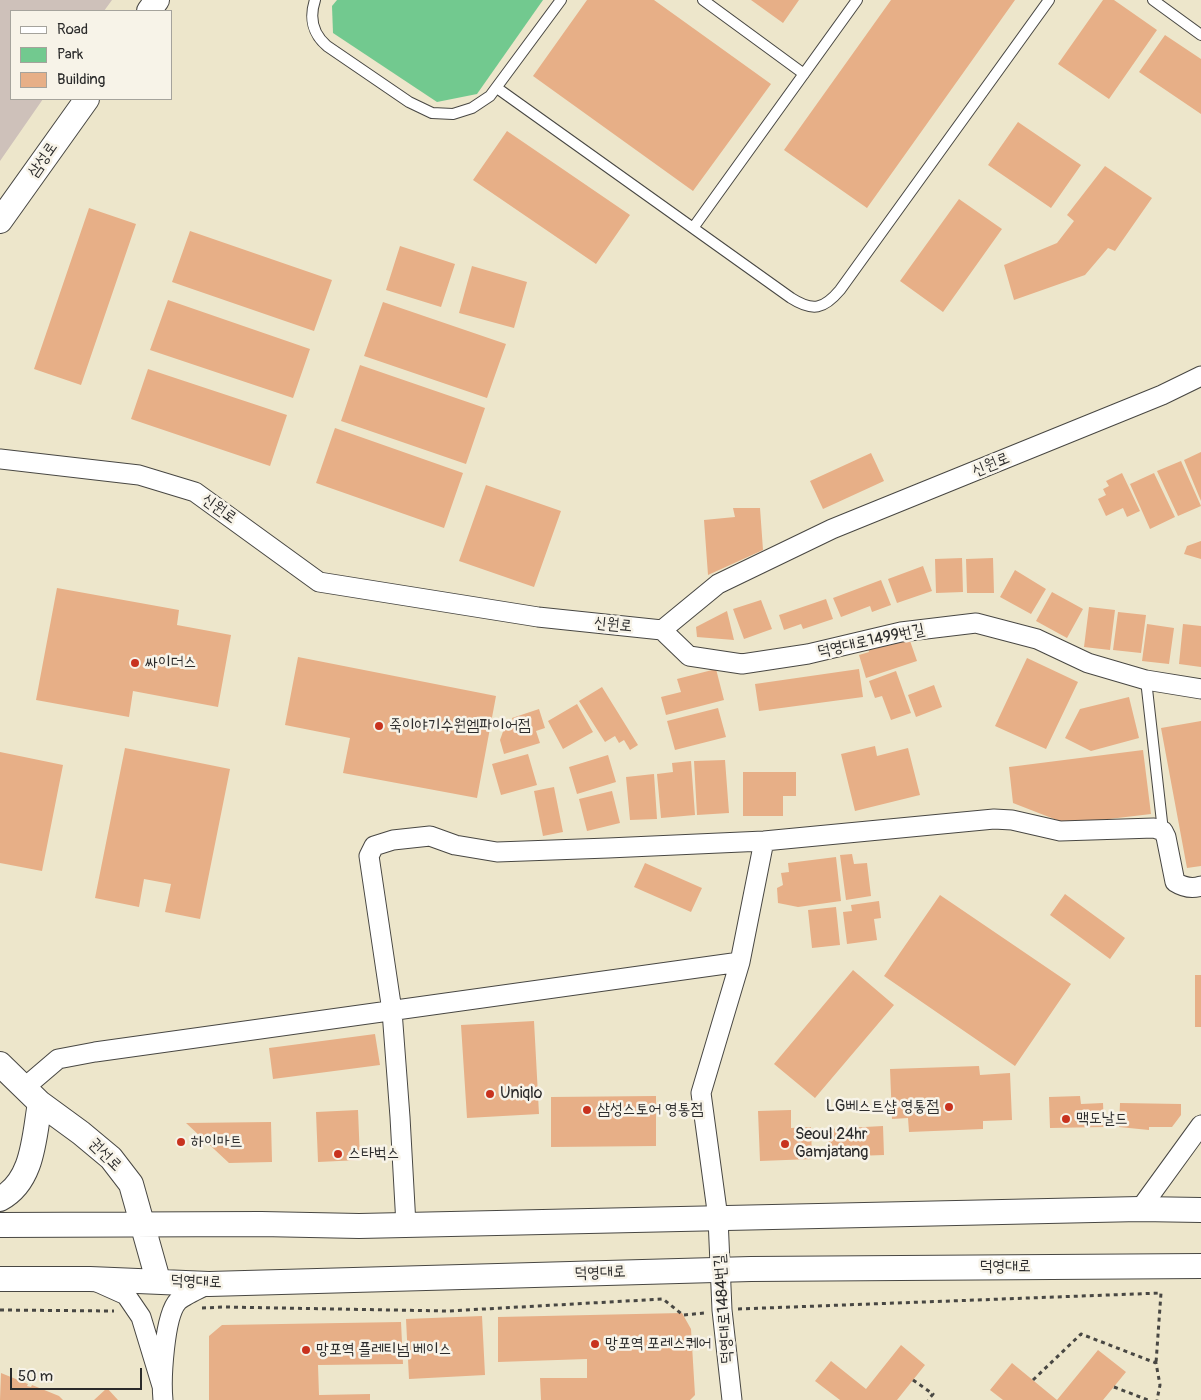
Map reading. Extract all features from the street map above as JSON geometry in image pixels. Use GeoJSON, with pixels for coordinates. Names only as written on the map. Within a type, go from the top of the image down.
{"type":"FeatureCollection","features":[{"type":"Feature","properties":{"kind":"street","name":"삼성로"},"geometry":{"type":"LineString","coordinates":[[0,221],[86,100]]}},
{"type":"Feature","properties":{"kind":"street","name":"신원로"},"geometry":{"type":"LineString","coordinates":[[0,458],[139,475],[195,492],[320,582],[538,618],[662,630],[718,584],[832,529],[1162,396],[1201,376]]}},
{"type":"Feature","properties":{"kind":"street","name":"덕영대로1499번길"},"geometry":{"type":"LineString","coordinates":[[662,630],[689,656],[742,664],[808,654],[901,632],[976,623],[1037,639],[1088,663],[1146,680],[1201,689]]}},
{"type":"Feature","properties":{"kind":"street"},"geometry":{"type":"LineString","coordinates":[[406,1225],[392,1011],[369,856],[374,846],[392,840],[430,836],[455,845],[497,852],[764,841],[994,819],[1012,820],[1060,831],[1154,828],[1163,832],[1166,837],[1176,882],[1182,886],[1195,888],[1201,886]]}},
{"type":"Feature","properties":{"kind":"street","name":"덕영대로1484번길"},"geometry":{"type":"LineString","coordinates":[[732,1400],[722,1310],[718,1218],[701,1093],[740,962],[764,841]]}},
{"type":"Feature","properties":{"kind":"street"},"geometry":{"type":"LineString","coordinates":[[0,1199],[10,1194],[26,1172],[33,1146],[32,1095],[58,1059],[95,1052],[740,962]]}},
{"type":"Feature","properties":{"kind":"street","name":"권선로"},"geometry":{"type":"LineString","coordinates":[[0,1064],[32,1095],[81,1132],[111,1158],[131,1184],[158,1280]]}},
{"type":"Feature","properties":{"kind":"street"},"geometry":{"type":"LineString","coordinates":[[1140,1209],[1201,1125]]}},
{"type":"Feature","properties":{"kind":"street"},"geometry":{"type":"LineString","coordinates":[[0,1226],[143,1224],[359,1226],[1140,1209],[1201,1210]]}},
{"type":"Feature","properties":{"kind":"street","name":"덕영대로"},"geometry":{"type":"LineString","coordinates":[[0,1279],[90,1278],[209,1284],[720,1270],[1201,1266]]}},
{"type":"Feature","properties":{"kind":"street"},"geometry":{"type":"LineString","coordinates":[[90,1278],[126,1295],[141,1317],[162,1393]]}},
{"type":"Feature","properties":{"kind":"street"},"geometry":{"type":"LineString","coordinates":[[162,1393],[170,1316],[178,1301],[209,1284]]}},
{"type":"Feature","properties":{"kind":"lane"},"geometry":{"type":"LineString","coordinates":[[315,0],[312,9],[312,22],[317,35],[322,41],[409,102],[432,113],[443,114],[464,112],[482,102],[497,88],[561,0]]}},
{"type":"Feature","properties":{"kind":"lane"},"geometry":{"type":"LineString","coordinates":[[703,0],[804,74]]}},
{"type":"Feature","properties":{"kind":"lane"},"geometry":{"type":"LineString","coordinates":[[693,228],[857,0]]}},
{"type":"Feature","properties":{"kind":"lane"},"geometry":{"type":"LineString","coordinates":[[497,88],[798,303],[814,307],[828,303],[840,290],[1049,0]]}},
{"type":"Feature","properties":{"kind":"lane"},"geometry":{"type":"LineString","coordinates":[[1152,0],[1201,35]]}},
{"type":"Feature","properties":{"kind":"lane"},"geometry":{"type":"LineString","coordinates":[[1146,680],[1163,832]]}},
{"type":"Feature","properties":{"kind":"path"},"geometry":{"type":"LineString","coordinates":[[194,1308],[448,1311],[663,1300],[683,1315],[754,1307],[1162,1293],[1156,1363],[1160,1385],[1157,1400]]}},
{"type":"Feature","properties":{"kind":"path"},"geometry":{"type":"LineString","coordinates":[[0,1310],[117,1311]]}},
{"type":"Feature","properties":{"kind":"path"},"geometry":{"type":"LineString","coordinates":[[1033,1380],[1082,1334],[1156,1363]]}},
{"type":"Feature","properties":{"kind":"path"},"geometry":{"type":"LineString","coordinates":[[913,1380],[933,1394],[928,1400]]}},
{"type":"Feature","properties":{"kind":"path"},"geometry":{"type":"LineString","coordinates":[[1114,1387],[1148,1400]]}},
{"type":"Feature","properties":{"kind":"shaded area"},"geometry":{"type":"Polygon","coordinates":[[[0,0],[112,0],[105,10],[10,10],[10,100],[42,100],[0,161],[0,0]]]}},
{"type":"Feature","properties":{"kind":"green space"},"geometry":{"type":"Polygon","coordinates":[[[337,0],[543,0],[477,94],[437,102],[333,33],[332,6],[337,0]]]}},
{"type":"Feature","properties":{"kind":"building"},"geometry":{"type":"Polygon","coordinates":[[[587,0],[654,0],[771,84],[693,191],[533,76],[587,0]]]}},
{"type":"Feature","properties":{"kind":"building"},"geometry":{"type":"Polygon","coordinates":[[[751,0],[799,0],[783,23],[751,0]]]}},
{"type":"Feature","properties":{"kind":"building"},"geometry":{"type":"Polygon","coordinates":[[[891,0],[1015,0],[867,208],[784,150],[891,0]]]}},
{"type":"Feature","properties":{"kind":"building"},"geometry":{"type":"Polygon","coordinates":[[[1103,0],[1114,0],[1157,30],[1109,99],[1058,64],[1103,0]]]}},
{"type":"Feature","properties":{"kind":"building"},"geometry":{"type":"Polygon","coordinates":[[[1165,35],[1201,59],[1201,114],[1139,72],[1165,35]]]}},
{"type":"Feature","properties":{"kind":"building"},"geometry":{"type":"Polygon","coordinates":[[[1018,122],[1081,165],[1051,208],[988,165],[1018,122]]]}},
{"type":"Feature","properties":{"kind":"building"},"geometry":{"type":"Polygon","coordinates":[[[507,131],[630,215],[596,264],[473,180],[507,131]]]}},
{"type":"Feature","properties":{"kind":"building"},"geometry":{"type":"Polygon","coordinates":[[[1105,166],[1152,198],[1115,251],[1108,248],[1085,275],[1014,300],[1004,265],[1057,243],[1074,221],[1067,215],[1105,166]]]}},
{"type":"Feature","properties":{"kind":"building"},"geometry":{"type":"Polygon","coordinates":[[[959,199],[1002,229],[943,312],[900,281],[959,199]]]}},
{"type":"Feature","properties":{"kind":"building"},"geometry":{"type":"Polygon","coordinates":[[[89,208],[136,224],[81,385],[34,369],[89,208]]]}},
{"type":"Feature","properties":{"kind":"building"},"geometry":{"type":"Polygon","coordinates":[[[190,231],[332,280],[314,331],[172,282],[190,231]]]}},
{"type":"Feature","properties":{"kind":"building"},"geometry":{"type":"Polygon","coordinates":[[[400,246],[455,264],[441,307],[386,290],[400,246]]]}},
{"type":"Feature","properties":{"kind":"building"},"geometry":{"type":"Polygon","coordinates":[[[472,266],[527,282],[514,328],[459,313],[472,266]]]}},
{"type":"Feature","properties":{"kind":"building"},"geometry":{"type":"Polygon","coordinates":[[[168,300],[310,349],[293,398],[150,350],[168,300]]]}},
{"type":"Feature","properties":{"kind":"building"},"geometry":{"type":"Polygon","coordinates":[[[383,302],[506,344],[487,398],[364,356],[383,302]]]}},
{"type":"Feature","properties":{"kind":"building"},"geometry":{"type":"Polygon","coordinates":[[[360,365],[485,408],[466,464],[341,421],[360,365]]]}},
{"type":"Feature","properties":{"kind":"building"},"geometry":{"type":"Polygon","coordinates":[[[148,369],[287,415],[270,466],[131,419],[148,369]]]}},
{"type":"Feature","properties":{"kind":"building"},"geometry":{"type":"Polygon","coordinates":[[[335,428],[463,473],[444,528],[316,483],[335,428]]]}},
{"type":"Feature","properties":{"kind":"building"},"geometry":{"type":"Polygon","coordinates":[[[1201,452],[1201,501],[1184,460],[1201,452]]]}},
{"type":"Feature","properties":{"kind":"building"},"geometry":{"type":"Polygon","coordinates":[[[871,453],[884,481],[823,509],[810,481],[871,453]]]}},
{"type":"Feature","properties":{"kind":"building"},"geometry":{"type":"Polygon","coordinates":[[[1181,461],[1201,506],[1178,516],[1157,471],[1181,461]]]}},
{"type":"Feature","properties":{"kind":"building"},"geometry":{"type":"Polygon","coordinates":[[[1122,473],[1140,511],[1127,517],[1123,508],[1106,516],[1098,499],[1106,495],[1103,489],[1109,486],[1106,481],[1122,473]]]}},
{"type":"Feature","properties":{"kind":"building"},"geometry":{"type":"Polygon","coordinates":[[[1154,473],[1175,517],[1150,529],[1130,484],[1154,473]]]}},
{"type":"Feature","properties":{"kind":"building"},"geometry":{"type":"Polygon","coordinates":[[[486,485],[561,511],[534,587],[459,561],[486,485]]]}},
{"type":"Feature","properties":{"kind":"building"},"geometry":{"type":"Polygon","coordinates":[[[733,508],[760,508],[763,550],[708,575],[704,520],[735,517],[733,508]]]}},
{"type":"Feature","properties":{"kind":"building"},"geometry":{"type":"Polygon","coordinates":[[[1201,541],[1201,559],[1184,554],[1187,546],[1201,541]]]}},
{"type":"Feature","properties":{"kind":"building"},"geometry":{"type":"Polygon","coordinates":[[[962,558],[963,592],[936,593],[935,559],[962,558]]]}},
{"type":"Feature","properties":{"kind":"building"},"geometry":{"type":"Polygon","coordinates":[[[993,558],[994,593],[967,593],[966,559],[993,558]]]}},
{"type":"Feature","properties":{"kind":"building"},"geometry":{"type":"Polygon","coordinates":[[[923,566],[932,591],[897,603],[888,579],[923,566]]]}},
{"type":"Feature","properties":{"kind":"building"},"geometry":{"type":"Polygon","coordinates":[[[1015,570],[1046,589],[1031,614],[1000,597],[1015,570]]]}},
{"type":"Feature","properties":{"kind":"building"},"geometry":{"type":"Polygon","coordinates":[[[881,580],[891,605],[872,612],[870,606],[841,617],[833,598],[881,580]]]}},
{"type":"Feature","properties":{"kind":"building","name":"싸이더스"},"geometry":{"type":"Polygon","coordinates":[[[57,588],[179,610],[177,625],[231,635],[218,707],[133,691],[129,717],[36,700],[57,588]]]}},
{"type":"Feature","properties":{"kind":"building"},"geometry":{"type":"Polygon","coordinates":[[[1052,592],[1083,609],[1067,638],[1036,621],[1052,592]]]}},
{"type":"Feature","properties":{"kind":"building"},"geometry":{"type":"Polygon","coordinates":[[[826,599],[833,619],[803,629],[801,624],[784,630],[779,615],[826,599]]]}},
{"type":"Feature","properties":{"kind":"building"},"geometry":{"type":"Polygon","coordinates":[[[761,600],[772,629],[744,639],[733,609],[761,600]]]}},
{"type":"Feature","properties":{"kind":"building"},"geometry":{"type":"Polygon","coordinates":[[[1089,607],[1115,610],[1110,650],[1084,647],[1089,607]]]}},
{"type":"Feature","properties":{"kind":"building"},"geometry":{"type":"Polygon","coordinates":[[[727,611],[734,640],[697,637],[696,627],[727,611]]]}},
{"type":"Feature","properties":{"kind":"building"},"geometry":{"type":"Polygon","coordinates":[[[1118,612],[1146,615],[1141,653],[1113,650],[1118,612]]]}},
{"type":"Feature","properties":{"kind":"building"},"geometry":{"type":"Polygon","coordinates":[[[1147,624],[1174,628],[1169,664],[1142,661],[1147,624]]]}},
{"type":"Feature","properties":{"kind":"building"},"geometry":{"type":"Polygon","coordinates":[[[1183,624],[1201,626],[1201,667],[1179,664],[1183,624]]]}},
{"type":"Feature","properties":{"kind":"building"},"geometry":{"type":"Polygon","coordinates":[[[908,635],[917,661],[866,678],[859,655],[869,652],[868,648],[908,635]]]}},
{"type":"Feature","properties":{"kind":"building"},"geometry":{"type":"Polygon","coordinates":[[[298,657],[496,696],[477,798],[343,773],[350,738],[285,725],[298,657]]]}},
{"type":"Feature","properties":{"kind":"building"},"geometry":{"type":"Polygon","coordinates":[[[1027,658],[1078,682],[1046,749],[995,726],[1027,658]]]}},
{"type":"Feature","properties":{"kind":"building"},"geometry":{"type":"Polygon","coordinates":[[[716,669],[724,700],[666,715],[661,697],[681,692],[677,679],[716,669]]]}},
{"type":"Feature","properties":{"kind":"building"},"geometry":{"type":"Polygon","coordinates":[[[859,669],[863,697],[759,711],[755,684],[859,669]]]}},
{"type":"Feature","properties":{"kind":"building"},"geometry":{"type":"Polygon","coordinates":[[[896,671],[911,713],[891,720],[882,696],[875,698],[869,681],[896,671]]]}},
{"type":"Feature","properties":{"kind":"building"},"geometry":{"type":"Polygon","coordinates":[[[934,685],[942,707],[916,717],[908,695],[934,685]]]}},
{"type":"Feature","properties":{"kind":"building"},"geometry":{"type":"Polygon","coordinates":[[[602,687],[638,745],[630,750],[624,740],[619,743],[615,736],[605,742],[579,701],[602,687]]]}},
{"type":"Feature","properties":{"kind":"building"},"geometry":{"type":"Polygon","coordinates":[[[1129,697],[1139,738],[1091,751],[1065,738],[1080,709],[1129,697]]]}},
{"type":"Feature","properties":{"kind":"building"},"geometry":{"type":"Polygon","coordinates":[[[577,704],[593,732],[563,749],[548,721],[577,704]]]}},
{"type":"Feature","properties":{"kind":"building"},"geometry":{"type":"Polygon","coordinates":[[[718,708],[726,737],[675,750],[667,721],[718,708]]]}},
{"type":"Feature","properties":{"kind":"building"},"geometry":{"type":"Polygon","coordinates":[[[539,709],[545,728],[536,731],[540,743],[504,754],[500,740],[505,726],[513,721],[512,718],[539,709]]]}},
{"type":"Feature","properties":{"kind":"building"},"geometry":{"type":"Polygon","coordinates":[[[1201,721],[1201,866],[1187,868],[1161,728],[1201,721]]]}},
{"type":"Feature","properties":{"kind":"building"},"geometry":{"type":"Polygon","coordinates":[[[875,746],[877,756],[908,748],[920,795],[855,811],[841,754],[875,746]]]}},
{"type":"Feature","properties":{"kind":"building"},"geometry":{"type":"Polygon","coordinates":[[[125,748],[230,769],[200,919],[165,912],[171,884],[144,879],[139,907],[95,898],[125,748]]]}},
{"type":"Feature","properties":{"kind":"building"},"geometry":{"type":"Polygon","coordinates":[[[1143,750],[1151,814],[1067,824],[1013,803],[1009,767],[1143,750]]]}},
{"type":"Feature","properties":{"kind":"building"},"geometry":{"type":"Polygon","coordinates":[[[0,752],[63,765],[42,871],[0,863],[0,752]]]}},
{"type":"Feature","properties":{"kind":"building"},"geometry":{"type":"Polygon","coordinates":[[[528,754],[537,785],[501,795],[492,764],[528,754]]]}},
{"type":"Feature","properties":{"kind":"building"},"geometry":{"type":"Polygon","coordinates":[[[608,755],[616,782],[577,794],[569,767],[608,755]]]}},
{"type":"Feature","properties":{"kind":"building"},"geometry":{"type":"Polygon","coordinates":[[[725,760],[729,813],[697,815],[694,761],[725,760]]]}},
{"type":"Feature","properties":{"kind":"building"},"geometry":{"type":"Polygon","coordinates":[[[691,761],[695,815],[661,818],[657,774],[673,772],[672,763],[691,761]]]}},
{"type":"Feature","properties":{"kind":"building"},"geometry":{"type":"Polygon","coordinates":[[[743,772],[796,772],[796,796],[783,796],[783,816],[743,816],[743,772]]]}},
{"type":"Feature","properties":{"kind":"building"},"geometry":{"type":"Polygon","coordinates":[[[654,774],[657,819],[630,820],[626,777],[654,774]]]}},
{"type":"Feature","properties":{"kind":"building"},"geometry":{"type":"Polygon","coordinates":[[[554,787],[563,832],[543,836],[534,791],[554,787]]]}},
{"type":"Feature","properties":{"kind":"building"},"geometry":{"type":"Polygon","coordinates":[[[612,791],[620,823],[587,831],[579,799],[612,791]]]}},
{"type":"Feature","properties":{"kind":"building"},"geometry":{"type":"Polygon","coordinates":[[[852,854],[854,864],[867,863],[871,896],[846,900],[840,855],[852,854]]]}},
{"type":"Feature","properties":{"kind":"building"},"geometry":{"type":"Polygon","coordinates":[[[836,857],[841,901],[798,907],[778,903],[777,888],[783,885],[781,873],[789,872],[788,863],[836,857]]]}},
{"type":"Feature","properties":{"kind":"building"},"geometry":{"type":"Polygon","coordinates":[[[645,863],[702,888],[691,912],[634,887],[645,863]]]}},
{"type":"Feature","properties":{"kind":"building"},"geometry":{"type":"Polygon","coordinates":[[[1065,894],[1125,938],[1110,959],[1050,915],[1065,894]]]}},
{"type":"Feature","properties":{"kind":"building"},"geometry":{"type":"Polygon","coordinates":[[[940,895],[1071,984],[1015,1066],[884,976],[940,895]]]}},
{"type":"Feature","properties":{"kind":"building"},"geometry":{"type":"Polygon","coordinates":[[[879,901],[881,918],[874,919],[877,940],[847,944],[843,912],[852,911],[851,905],[879,901]]]}},
{"type":"Feature","properties":{"kind":"building"},"geometry":{"type":"Polygon","coordinates":[[[836,907],[840,945],[812,948],[808,910],[836,907]]]}},
{"type":"Feature","properties":{"kind":"building"},"geometry":{"type":"Polygon","coordinates":[[[853,970],[894,1005],[815,1098],[774,1064],[853,970]]]}},
{"type":"Feature","properties":{"kind":"building"},"geometry":{"type":"Polygon","coordinates":[[[1195,975],[1201,975],[1201,1027],[1195,1027],[1195,975]]]}},
{"type":"Feature","properties":{"kind":"building"},"geometry":{"type":"Polygon","coordinates":[[[534,1021],[539,1114],[467,1118],[461,1025],[534,1021]]]}},
{"type":"Feature","properties":{"kind":"building"},"geometry":{"type":"Polygon","coordinates":[[[375,1034],[380,1065],[273,1079],[269,1048],[375,1034]]]}},
{"type":"Feature","properties":{"kind":"building"},"geometry":{"type":"Polygon","coordinates":[[[979,1066],[980,1075],[1010,1073],[1012,1120],[983,1121],[983,1129],[909,1132],[908,1118],[892,1119],[890,1069],[979,1066]]]}},
{"type":"Feature","properties":{"kind":"building"},"geometry":{"type":"Polygon","coordinates":[[[656,1096],[656,1146],[551,1147],[551,1097],[656,1096]]]}},
{"type":"Feature","properties":{"kind":"building"},"geometry":{"type":"Polygon","coordinates":[[[1080,1096],[1081,1104],[1103,1103],[1104,1127],[1050,1128],[1049,1097],[1080,1096]]]}},
{"type":"Feature","properties":{"kind":"building"},"geometry":{"type":"Polygon","coordinates":[[[1120,1103],[1181,1104],[1181,1115],[1172,1127],[1149,1127],[1149,1130],[1119,1127],[1120,1103]]]}},
{"type":"Feature","properties":{"kind":"building"},"geometry":{"type":"Polygon","coordinates":[[[358,1110],[360,1160],[318,1162],[316,1112],[358,1110]]]}},
{"type":"Feature","properties":{"kind":"building","name":"Seoul 24hr Gamjatang"},"geometry":{"type":"Polygon","coordinates":[[[791,1110],[791,1128],[811,1127],[812,1159],[760,1161],[758,1111],[791,1110]]]}},
{"type":"Feature","properties":{"kind":"building"},"geometry":{"type":"Polygon","coordinates":[[[271,1122],[272,1162],[229,1163],[186,1123],[271,1122]]]}},
{"type":"Feature","properties":{"kind":"building"},"geometry":{"type":"Polygon","coordinates":[[[883,1126],[884,1155],[830,1157],[828,1129],[883,1126]]]}},
{"type":"Feature","properties":{"kind":"building","name":"망포역 포레스퀘어"},"geometry":{"type":"Polygon","coordinates":[[[682,1313],[691,1329],[695,1395],[690,1400],[541,1400],[540,1378],[587,1378],[587,1359],[498,1362],[498,1317],[682,1313]]]}},
{"type":"Feature","properties":{"kind":"building"},"geometry":{"type":"Polygon","coordinates":[[[482,1316],[485,1375],[409,1379],[406,1319],[482,1316]]]}},
{"type":"Feature","properties":{"kind":"building","name":"망포역 플레티넘 베이스"},"geometry":{"type":"Polygon","coordinates":[[[401,1322],[403,1364],[318,1365],[319,1395],[370,1394],[370,1400],[209,1400],[209,1336],[222,1325],[401,1322]]]}},
{"type":"Feature","properties":{"kind":"building"},"geometry":{"type":"Polygon","coordinates":[[[901,1345],[925,1365],[897,1400],[840,1400],[815,1381],[831,1361],[866,1389],[901,1345]]]}},
{"type":"Feature","properties":{"kind":"building"},"geometry":{"type":"Polygon","coordinates":[[[1098,1350],[1126,1372],[1103,1400],[1057,1400],[1098,1350]]]}},
{"type":"Feature","properties":{"kind":"building"},"geometry":{"type":"Polygon","coordinates":[[[1012,1363],[1057,1400],[1003,1400],[990,1390],[1012,1363]]]}},
{"type":"Feature","properties":{"kind":"building"},"geometry":{"type":"Polygon","coordinates":[[[1,1373],[28,1384],[27,1386],[31,1387],[32,1385],[59,1396],[63,1400],[0,1400],[1,1373]]]}},
{"type":"Feature","properties":{"kind":"building"},"geometry":{"type":"Polygon","coordinates":[[[107,1388],[118,1400],[94,1400],[107,1388]]]}},
{"type":"Feature","properties":{"kind":"place","name":"싸이더스"},"geometry":{"type":"Point","coordinates":[135,663]}},
{"type":"Feature","properties":{"kind":"place","name":"죽이야기수원엠파이어점"},"geometry":{"type":"Point","coordinates":[379,726]}},
{"type":"Feature","properties":{"kind":"place","name":"Uniqlo"},"geometry":{"type":"Point","coordinates":[490,1094]}},
{"type":"Feature","properties":{"kind":"place","name":"LG베스트샵 영통점"},"geometry":{"type":"Point","coordinates":[949,1107]}},
{"type":"Feature","properties":{"kind":"place","name":"삼성스토어 영통점"},"geometry":{"type":"Point","coordinates":[587,1110]}},
{"type":"Feature","properties":{"kind":"place","name":"맥도날드"},"geometry":{"type":"Point","coordinates":[1066,1119]}},
{"type":"Feature","properties":{"kind":"place","name":"하이마트"},"geometry":{"type":"Point","coordinates":[181,1142]}},
{"type":"Feature","properties":{"kind":"place","name":"Seoul 24hr Gamjatang"},"geometry":{"type":"Point","coordinates":[785,1144]}},
{"type":"Feature","properties":{"kind":"place","name":"스타벅스"},"geometry":{"type":"Point","coordinates":[338,1154]}},
{"type":"Feature","properties":{"kind":"place","name":"망포역 포레스퀘어"},"geometry":{"type":"Point","coordinates":[595,1344]}},
{"type":"Feature","properties":{"kind":"place","name":"망포역 플레티넘 베이스"},"geometry":{"type":"Point","coordinates":[306,1350]}}]}
